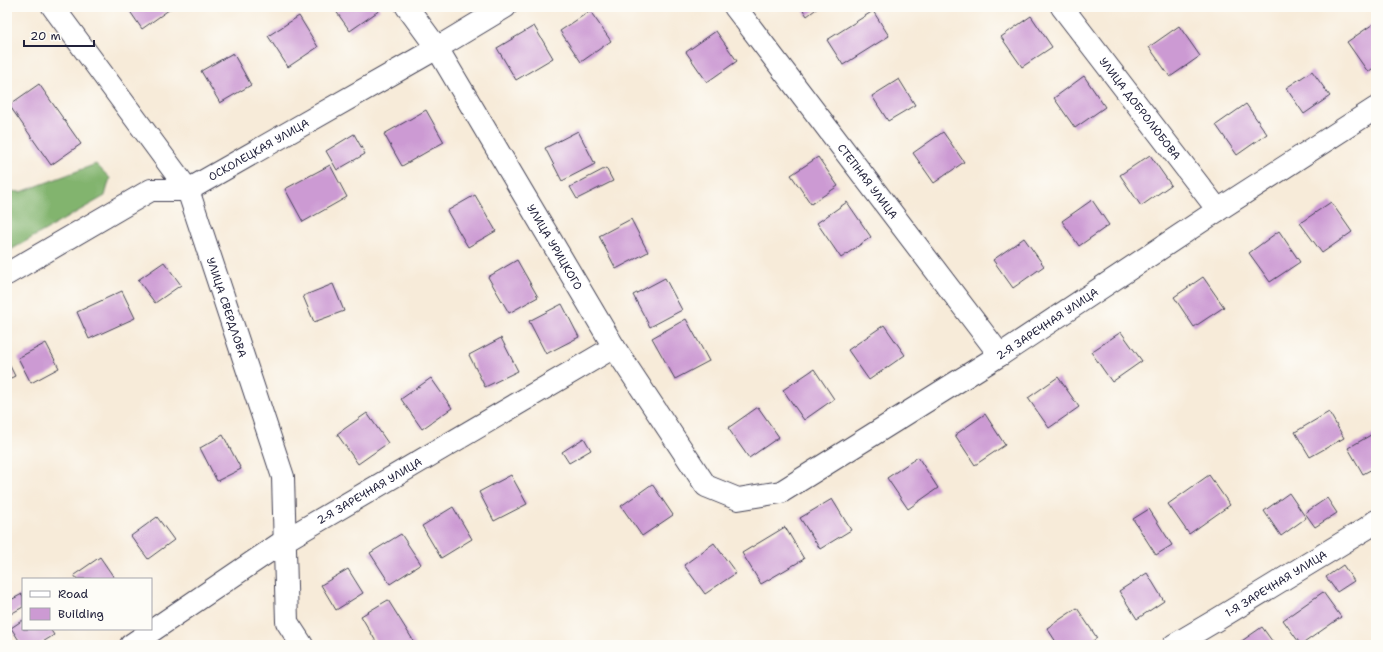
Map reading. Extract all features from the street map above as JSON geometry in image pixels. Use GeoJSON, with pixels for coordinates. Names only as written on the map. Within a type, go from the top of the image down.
{"type":"FeatureCollection","features":[{"type":"Feature","properties":{"kind":"street","name":"УЛИЦА СВЕРДЛОВА"},"geometry":{"type":"LineString","coordinates":[[53,7],[188,190],[283,477],[287,622],[302,645]]}},
{"type":"Feature","properties":{"kind":"street","name":"УЛИЦА УРИЦКОГО"},"geometry":{"type":"LineString","coordinates":[[407,7],[437,48],[614,347],[706,486]]}},
{"type":"Feature","properties":{"kind":"street","name":"ОСКОЛЕЦКАЯ УЛИЦА"},"geometry":{"type":"LineString","coordinates":[[7,274],[152,190],[188,190],[437,48],[505,7]]}},
{"type":"Feature","properties":{"kind":"street","name":"СТЕПНАЯ УЛИЦА"},"geometry":{"type":"LineString","coordinates":[[735,7],[1000,355]]}},
{"type":"Feature","properties":{"kind":"street","name":"УЛИЦА ДОБРОЛЮБОВА"},"geometry":{"type":"LineString","coordinates":[[1062,7],[1218,210]]}},
{"type":"Feature","properties":{"kind":"street","name":"2-Я ЗАРЕЧНАЯ УЛИЦА"},"geometry":{"type":"LineString","coordinates":[[706,486],[738,499],[782,492],[1000,355],[1218,210],[1376,108]]}},
{"type":"Feature","properties":{"kind":"street","name":"2-Я ЗАРЕЧНАЯ УЛИЦА"},"geometry":{"type":"LineString","coordinates":[[131,645],[284,541],[614,347]]}},
{"type":"Feature","properties":{"kind":"street","name":"1-Я ЗАРЕЧНАЯ УЛИЦА"},"geometry":{"type":"LineString","coordinates":[[1174,645],[1320,557],[1376,521]]}},
{"type":"Feature","properties":{"kind":"green space"},"geometry":{"type":"Polygon","coordinates":[[[96,164],[110,178],[105,196],[7,252],[7,191],[21,192],[96,164]]]}},
{"type":"Feature","properties":{"kind":"building"},"geometry":{"type":"Polygon","coordinates":[[[127,7],[173,7],[142,29],[127,7]]]}},
{"type":"Feature","properties":{"kind":"building"},"geometry":{"type":"Polygon","coordinates":[[[333,7],[378,7],[380,10],[350,31],[333,7]]]}},
{"type":"Feature","properties":{"kind":"building"},"geometry":{"type":"Polygon","coordinates":[[[801,7],[819,7],[807,16],[801,7]]]}},
{"type":"Feature","properties":{"kind":"building"},"geometry":{"type":"Polygon","coordinates":[[[590,11],[611,41],[581,62],[560,31],[590,11]]]}},
{"type":"Feature","properties":{"kind":"building"},"geometry":{"type":"Polygon","coordinates":[[[873,11],[889,36],[843,65],[827,40],[873,11]]]}},
{"type":"Feature","properties":{"kind":"building"},"geometry":{"type":"Polygon","coordinates":[[[299,16],[318,47],[288,67],[268,36],[299,16]]]}},
{"type":"Feature","properties":{"kind":"building"},"geometry":{"type":"Polygon","coordinates":[[[1031,16],[1052,47],[1022,67],[1001,37],[1031,16]]]}},
{"type":"Feature","properties":{"kind":"building"},"geometry":{"type":"Polygon","coordinates":[[[1376,22],[1376,66],[1368,72],[1347,42],[1376,22]]]}},
{"type":"Feature","properties":{"kind":"building"},"geometry":{"type":"Polygon","coordinates":[[[534,26],[553,58],[516,80],[497,48],[534,26]]]}},
{"type":"Feature","properties":{"kind":"building"},"geometry":{"type":"Polygon","coordinates":[[[1179,26],[1200,56],[1170,77],[1149,47],[1179,26]]]}},
{"type":"Feature","properties":{"kind":"building"},"geometry":{"type":"Polygon","coordinates":[[[716,31],[737,61],[707,82],[686,52],[716,31]]]}},
{"type":"Feature","properties":{"kind":"building"},"geometry":{"type":"Polygon","coordinates":[[[233,53],[251,85],[220,103],[201,71],[233,53]]]}},
{"type":"Feature","properties":{"kind":"building"},"geometry":{"type":"Polygon","coordinates":[[[1312,71],[1330,96],[1304,114],[1286,88],[1312,71]]]}},
{"type":"Feature","properties":{"kind":"building"},"geometry":{"type":"Polygon","coordinates":[[[1084,76],[1105,107],[1075,128],[1054,98],[1084,76]]]}},
{"type":"Feature","properties":{"kind":"building"},"geometry":{"type":"Polygon","coordinates":[[[899,79],[915,105],[888,121],[872,96],[899,79]]]}},
{"type":"Feature","properties":{"kind":"building"},"geometry":{"type":"Polygon","coordinates":[[[39,84],[81,144],[51,165],[9,105],[39,84]]]}},
{"type":"Feature","properties":{"kind":"building"},"geometry":{"type":"Polygon","coordinates":[[[1246,104],[1267,134],[1237,155],[1216,125],[1246,104]]]}},
{"type":"Feature","properties":{"kind":"building"},"geometry":{"type":"Polygon","coordinates":[[[426,110],[444,142],[402,166],[384,134],[426,110]]]}},
{"type":"Feature","properties":{"kind":"building"},"geometry":{"type":"Polygon","coordinates":[[[578,131],[595,164],[562,181],[545,148],[578,131]]]}},
{"type":"Feature","properties":{"kind":"building"},"geometry":{"type":"Polygon","coordinates":[[[943,132],[964,162],[934,183],[913,153],[943,132]]]}},
{"type":"Feature","properties":{"kind":"building"},"geometry":{"type":"Polygon","coordinates":[[[354,134],[365,154],[337,170],[326,151],[354,134]]]}},
{"type":"Feature","properties":{"kind":"building"},"geometry":{"type":"Polygon","coordinates":[[[1150,155],[1171,185],[1141,206],[1120,175],[1150,155]]]}},
{"type":"Feature","properties":{"kind":"building"},"geometry":{"type":"Polygon","coordinates":[[[818,157],[838,186],[811,204],[791,175],[818,157]]]}},
{"type":"Feature","properties":{"kind":"building"},"geometry":{"type":"Polygon","coordinates":[[[330,165],[347,197],[303,222],[285,189],[330,165]]]}},
{"type":"Feature","properties":{"kind":"building"},"geometry":{"type":"Polygon","coordinates":[[[606,168],[613,181],[577,199],[570,187],[606,168]]]}},
{"type":"Feature","properties":{"kind":"building"},"geometry":{"type":"Polygon","coordinates":[[[475,195],[496,231],[468,247],[447,211],[475,195]]]}},
{"type":"Feature","properties":{"kind":"building"},"geometry":{"type":"Polygon","coordinates":[[[1092,200],[1109,225],[1079,246],[1062,221],[1092,200]]]}},
{"type":"Feature","properties":{"kind":"building"},"geometry":{"type":"Polygon","coordinates":[[[847,202],[871,237],[841,258],[817,223],[847,202]]]}},
{"type":"Feature","properties":{"kind":"building"},"geometry":{"type":"Polygon","coordinates":[[[1331,202],[1352,232],[1322,253],[1300,223],[1331,202]]]}},
{"type":"Feature","properties":{"kind":"building"},"geometry":{"type":"Polygon","coordinates":[[[631,219],[648,252],[616,269],[599,236],[631,219]]]}},
{"type":"Feature","properties":{"kind":"building"},"geometry":{"type":"Polygon","coordinates":[[[1279,231],[1300,262],[1270,282],[1249,253],[1279,231]]]}},
{"type":"Feature","properties":{"kind":"building"},"geometry":{"type":"Polygon","coordinates":[[[1024,238],[1044,266],[1013,288],[993,260],[1024,238]]]}},
{"type":"Feature","properties":{"kind":"building"},"geometry":{"type":"Polygon","coordinates":[[[517,260],[538,297],[509,313],[488,277],[517,260]]]}},
{"type":"Feature","properties":{"kind":"building"},"geometry":{"type":"Polygon","coordinates":[[[164,262],[181,285],[155,303],[138,280],[164,262]]]}},
{"type":"Feature","properties":{"kind":"building"},"geometry":{"type":"Polygon","coordinates":[[[1203,277],[1224,307],[1194,327],[1174,297],[1203,277]]]}},
{"type":"Feature","properties":{"kind":"building"},"geometry":{"type":"Polygon","coordinates":[[[665,278],[682,310],[650,327],[633,295],[665,278]]]}},
{"type":"Feature","properties":{"kind":"building"},"geometry":{"type":"Polygon","coordinates":[[[333,284],[344,311],[314,322],[303,296],[333,284]]]}},
{"type":"Feature","properties":{"kind":"building"},"geometry":{"type":"Polygon","coordinates":[[[122,291],[135,318],[89,339],[77,312],[122,291]]]}},
{"type":"Feature","properties":{"kind":"building"},"geometry":{"type":"Polygon","coordinates":[[[562,304],[579,337],[546,354],[529,321],[562,304]]]}},
{"type":"Feature","properties":{"kind":"building"},"geometry":{"type":"Polygon","coordinates":[[[686,319],[709,361],[675,379],[652,338],[686,319]]]}},
{"type":"Feature","properties":{"kind":"building"},"geometry":{"type":"Polygon","coordinates":[[[884,325],[905,355],[869,380],[848,350],[884,325]]]}},
{"type":"Feature","properties":{"kind":"building"},"geometry":{"type":"Polygon","coordinates":[[[1121,332],[1142,361],[1112,382],[1091,352],[1121,332]]]}},
{"type":"Feature","properties":{"kind":"building"},"geometry":{"type":"Polygon","coordinates":[[[501,338],[518,371],[485,387],[469,355],[501,338]]]}},
{"type":"Feature","properties":{"kind":"building"},"geometry":{"type":"Polygon","coordinates":[[[46,343],[59,368],[31,383],[18,358],[46,343]]]}},
{"type":"Feature","properties":{"kind":"building"},"geometry":{"type":"Polygon","coordinates":[[[7,360],[15,376],[7,380],[7,360]]]}},
{"type":"Feature","properties":{"kind":"building"},"geometry":{"type":"Polygon","coordinates":[[[814,369],[834,399],[804,420],[783,390],[814,369]]]}},
{"type":"Feature","properties":{"kind":"building"},"geometry":{"type":"Polygon","coordinates":[[[1058,377],[1079,407],[1049,428],[1028,398],[1058,377]]]}},
{"type":"Feature","properties":{"kind":"building"},"geometry":{"type":"Polygon","coordinates":[[[431,378],[452,408],[422,429],[401,399],[431,378]]]}},
{"type":"Feature","properties":{"kind":"building"},"geometry":{"type":"Polygon","coordinates":[[[758,407],[779,437],[749,458],[728,428],[758,407]]]}},
{"type":"Feature","properties":{"kind":"building"},"geometry":{"type":"Polygon","coordinates":[[[1329,412],[1344,438],[1310,457],[1295,432],[1329,412]]]}},
{"type":"Feature","properties":{"kind":"building"},"geometry":{"type":"Polygon","coordinates":[[[367,413],[388,443],[358,464],[337,434],[367,413]]]}},
{"type":"Feature","properties":{"kind":"building"},"geometry":{"type":"Polygon","coordinates":[[[985,414],[1005,445],[975,465],[955,435],[985,414]]]}},
{"type":"Feature","properties":{"kind":"building"},"geometry":{"type":"Polygon","coordinates":[[[1376,432],[1376,467],[1363,474],[1348,448],[1376,432]]]}},
{"type":"Feature","properties":{"kind":"building"},"geometry":{"type":"Polygon","coordinates":[[[223,435],[241,469],[217,481],[200,448],[223,435]]]}},
{"type":"Feature","properties":{"kind":"building"},"geometry":{"type":"Polygon","coordinates":[[[584,438],[591,450],[569,463],[562,452],[584,438]]]}},
{"type":"Feature","properties":{"kind":"building"},"geometry":{"type":"Polygon","coordinates":[[[918,457],[938,488],[908,509],[887,478],[918,457]]]}},
{"type":"Feature","properties":{"kind":"building"},"geometry":{"type":"Polygon","coordinates":[[[511,475],[527,504],[494,521],[479,492],[511,475]]]}},
{"type":"Feature","properties":{"kind":"building"},"geometry":{"type":"Polygon","coordinates":[[[1209,475],[1230,505],[1189,534],[1168,504],[1209,475]]]}},
{"type":"Feature","properties":{"kind":"building"},"geometry":{"type":"Polygon","coordinates":[[[652,484],[673,515],[642,536],[621,506],[652,484]]]}},
{"type":"Feature","properties":{"kind":"building"},"geometry":{"type":"Polygon","coordinates":[[[1289,493],[1306,518],[1281,536],[1264,511],[1289,493]]]}},
{"type":"Feature","properties":{"kind":"building"},"geometry":{"type":"Polygon","coordinates":[[[1327,498],[1337,513],[1315,527],[1305,513],[1327,498]]]}},
{"type":"Feature","properties":{"kind":"building"},"geometry":{"type":"Polygon","coordinates":[[[832,499],[851,530],[820,549],[800,518],[832,499]]]}},
{"type":"Feature","properties":{"kind":"building"},"geometry":{"type":"Polygon","coordinates":[[[453,507],[472,539],[441,558],[422,526],[453,507]]]}},
{"type":"Feature","properties":{"kind":"building"},"geometry":{"type":"Polygon","coordinates":[[[1149,509],[1172,545],[1156,555],[1133,519],[1149,509]]]}},
{"type":"Feature","properties":{"kind":"building"},"geometry":{"type":"Polygon","coordinates":[[[157,517],[174,540],[148,559],[131,536],[157,517]]]}},
{"type":"Feature","properties":{"kind":"building"},"geometry":{"type":"Polygon","coordinates":[[[785,527],[804,559],[761,584],[742,553],[785,527]]]}},
{"type":"Feature","properties":{"kind":"building"},"geometry":{"type":"Polygon","coordinates":[[[401,534],[421,564],[390,584],[370,553],[401,534]]]}},
{"type":"Feature","properties":{"kind":"building"},"geometry":{"type":"Polygon","coordinates":[[[714,543],[736,573],[705,594],[684,565],[714,543]]]}},
{"type":"Feature","properties":{"kind":"building"},"geometry":{"type":"Polygon","coordinates":[[[100,557],[114,578],[76,578],[74,575],[100,557]]]}},
{"type":"Feature","properties":{"kind":"building"},"geometry":{"type":"Polygon","coordinates":[[[1343,565],[1354,581],[1337,592],[1326,577],[1343,565]]]}},
{"type":"Feature","properties":{"kind":"building"},"geometry":{"type":"Polygon","coordinates":[[[348,569],[363,593],[336,610],[321,585],[348,569]]]}},
{"type":"Feature","properties":{"kind":"building"},"geometry":{"type":"Polygon","coordinates":[[[1147,573],[1164,601],[1137,619],[1119,591],[1147,573]]]}},
{"type":"Feature","properties":{"kind":"building"},"geometry":{"type":"Polygon","coordinates":[[[1323,592],[1341,617],[1301,645],[1283,620],[1323,592]]]}},
{"type":"Feature","properties":{"kind":"building"},"geometry":{"type":"Polygon","coordinates":[[[22,594],[22,608],[7,616],[7,602],[22,594]]]}},
{"type":"Feature","properties":{"kind":"building"},"geometry":{"type":"Polygon","coordinates":[[[388,600],[416,645],[378,645],[361,616],[388,600]]]}},
{"type":"Feature","properties":{"kind":"building"},"geometry":{"type":"Polygon","coordinates":[[[1077,608],[1097,638],[1087,645],[1058,645],[1047,628],[1077,608]]]}},
{"type":"Feature","properties":{"kind":"building"},"geometry":{"type":"Polygon","coordinates":[[[22,621],[22,630],[51,630],[54,635],[38,645],[22,645],[11,628],[22,621]]]}},
{"type":"Feature","properties":{"kind":"building"},"geometry":{"type":"Polygon","coordinates":[[[1262,627],[1275,645],[1236,645],[1262,627]]]}}]}
